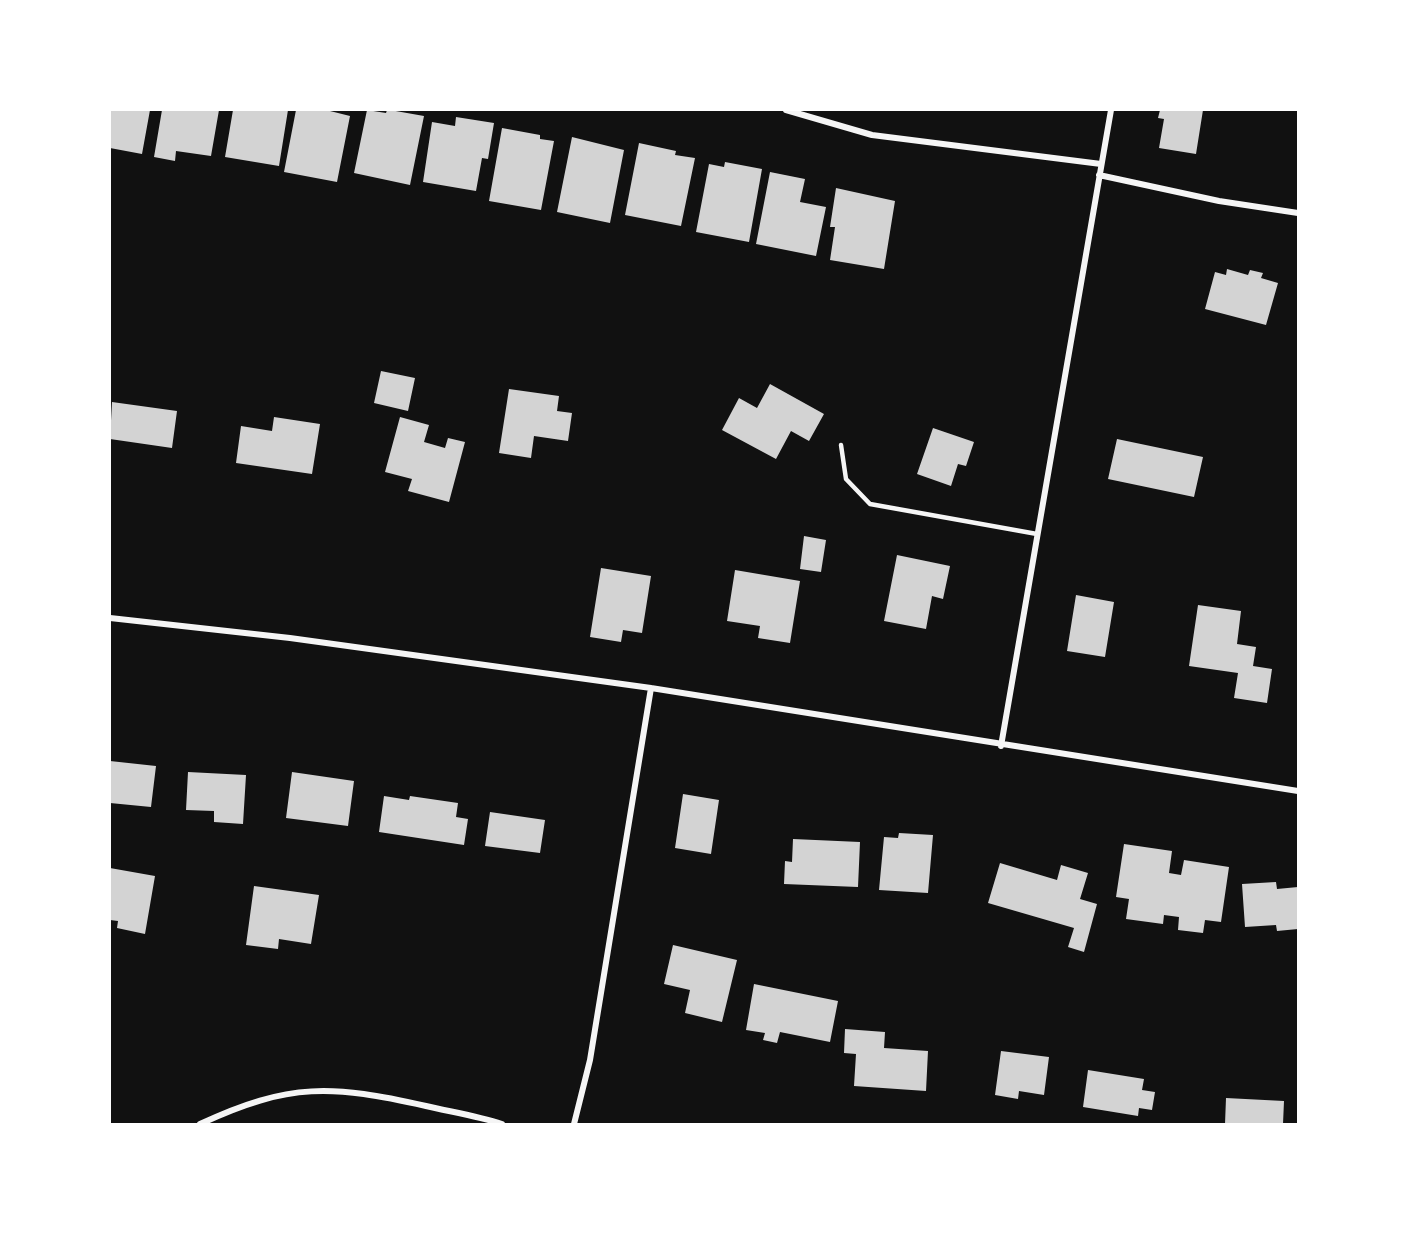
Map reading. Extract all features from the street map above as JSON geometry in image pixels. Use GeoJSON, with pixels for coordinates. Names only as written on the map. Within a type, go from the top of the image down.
{"type":"FeatureCollection","features":[{"type":"Feature","properties":{"kind":"street"},"geometry":{"type":"LineString","coordinates":[[786,110],[872,135],[1101,164]]}},
{"type":"Feature","properties":{"kind":"street"},"geometry":{"type":"LineString","coordinates":[[1001,746],[1111,110]]}},
{"type":"Feature","properties":{"kind":"street"},"geometry":{"type":"LineString","coordinates":[[1099,175],[1219,201],[1299,213]]}},
{"type":"Feature","properties":{"kind":"street"},"geometry":{"type":"LineString","coordinates":[[110,618],[290,638],[651,688],[1001,746],[1299,791]]}},
{"type":"Feature","properties":{"kind":"street"},"geometry":{"type":"LineString","coordinates":[[574,1125],[590,1060],[651,688]]}},
{"type":"Feature","properties":{"kind":"street"},"geometry":{"type":"LineString","coordinates":[[200,1125],[260,1099],[298,1091],[342,1090],[380,1096],[502,1125]]}},
{"type":"Feature","properties":{"kind":"lane"},"geometry":{"type":"LineString","coordinates":[[841,445],[846,479],[870,504],[1037,534]]}},
{"type":"Feature","properties":{"kind":"building"},"geometry":{"type":"Polygon","coordinates":[[[110,110],[150,110],[142,154],[110,148],[110,110]]]}},
{"type":"Feature","properties":{"kind":"building"},"geometry":{"type":"Polygon","coordinates":[[[162,110],[219,110],[211,156],[176,151],[175,161],[154,157],[162,110]]]}},
{"type":"Feature","properties":{"kind":"building"},"geometry":{"type":"Polygon","coordinates":[[[233,110],[288,110],[279,166],[225,157],[233,110]]]}},
{"type":"Feature","properties":{"kind":"building"},"geometry":{"type":"Polygon","coordinates":[[[296,110],[326,110],[350,116],[337,182],[284,172],[296,110]]]}},
{"type":"Feature","properties":{"kind":"building"},"geometry":{"type":"Polygon","coordinates":[[[367,110],[386,113],[390,110],[424,116],[410,185],[354,173],[367,110]]]}},
{"type":"Feature","properties":{"kind":"building"},"geometry":{"type":"Polygon","coordinates":[[[1160,110],[1203,110],[1196,154],[1159,148],[1164,119],[1158,118],[1160,110]]]}},
{"type":"Feature","properties":{"kind":"building"},"geometry":{"type":"Polygon","coordinates":[[[456,117],[494,123],[488,159],[482,158],[476,191],[423,182],[432,122],[455,126],[456,117]]]}},
{"type":"Feature","properties":{"kind":"building"},"geometry":{"type":"Polygon","coordinates":[[[502,128],[540,135],[540,139],[554,141],[541,210],[489,201],[502,128]]]}},
{"type":"Feature","properties":{"kind":"building"},"geometry":{"type":"Polygon","coordinates":[[[572,137],[624,150],[610,223],[557,212],[572,137]]]}},
{"type":"Feature","properties":{"kind":"building"},"geometry":{"type":"Polygon","coordinates":[[[639,143],[676,151],[675,155],[695,158],[681,226],[625,215],[639,143]]]}},
{"type":"Feature","properties":{"kind":"building"},"geometry":{"type":"Polygon","coordinates":[[[725,162],[762,169],[749,242],[696,232],[709,164],[724,167],[725,162]]]}},
{"type":"Feature","properties":{"kind":"building"},"geometry":{"type":"Polygon","coordinates":[[[770,172],[805,179],[800,202],[826,207],[816,256],[756,244],[770,172]]]}},
{"type":"Feature","properties":{"kind":"building"},"geometry":{"type":"Polygon","coordinates":[[[836,188],[895,201],[884,269],[830,260],[835,227],[830,227],[836,188]]]}},
{"type":"Feature","properties":{"kind":"building"},"geometry":{"type":"Polygon","coordinates":[[[1227,269],[1248,275],[1250,270],[1263,273],[1261,278],[1278,283],[1266,325],[1205,309],[1215,272],[1226,275],[1227,269]]]}},
{"type":"Feature","properties":{"kind":"building"},"geometry":{"type":"Polygon","coordinates":[[[381,371],[415,378],[408,411],[374,403],[381,371]]]}},
{"type":"Feature","properties":{"kind":"building"},"geometry":{"type":"Polygon","coordinates":[[[770,384],[824,414],[809,441],[791,431],[776,459],[722,430],[739,398],[757,408],[770,384]]]}},
{"type":"Feature","properties":{"kind":"building"},"geometry":{"type":"Polygon","coordinates":[[[509,389],[559,396],[557,411],[572,413],[568,441],[534,436],[531,458],[499,453],[509,389]]]}},
{"type":"Feature","properties":{"kind":"building"},"geometry":{"type":"Polygon","coordinates":[[[112,402],[177,411],[172,448],[110,439],[112,402]]]}},
{"type":"Feature","properties":{"kind":"building"},"geometry":{"type":"Polygon","coordinates":[[[274,417],[320,424],[312,474],[236,463],[241,426],[272,431],[274,417]]]}},
{"type":"Feature","properties":{"kind":"building"},"geometry":{"type":"Polygon","coordinates":[[[400,417],[429,425],[424,442],[445,448],[448,438],[465,442],[449,502],[408,491],[412,479],[385,472],[400,417]]]}},
{"type":"Feature","properties":{"kind":"building"},"geometry":{"type":"Polygon","coordinates":[[[933,428],[974,442],[966,466],[958,464],[951,486],[917,474],[933,428]]]}},
{"type":"Feature","properties":{"kind":"building"},"geometry":{"type":"Polygon","coordinates":[[[1117,439],[1203,457],[1194,497],[1108,479],[1117,439]]]}},
{"type":"Feature","properties":{"kind":"building"},"geometry":{"type":"Polygon","coordinates":[[[804,536],[826,540],[821,572],[800,569],[804,536]]]}},
{"type":"Feature","properties":{"kind":"building"},"geometry":{"type":"Polygon","coordinates":[[[897,555],[950,566],[943,599],[932,596],[926,629],[884,621],[897,555]]]}},
{"type":"Feature","properties":{"kind":"building"},"geometry":{"type":"Polygon","coordinates":[[[601,568],[651,576],[642,633],[623,630],[621,642],[590,637],[601,568]]]}},
{"type":"Feature","properties":{"kind":"building"},"geometry":{"type":"Polygon","coordinates":[[[735,570],[800,581],[790,643],[758,638],[760,626],[727,621],[735,570]]]}},
{"type":"Feature","properties":{"kind":"building"},"geometry":{"type":"Polygon","coordinates":[[[1076,595],[1114,602],[1105,657],[1067,651],[1076,595]]]}},
{"type":"Feature","properties":{"kind":"building"},"geometry":{"type":"Polygon","coordinates":[[[1198,605],[1241,611],[1237,644],[1256,647],[1253,666],[1272,669],[1267,703],[1234,698],[1238,673],[1189,666],[1198,605]]]}},
{"type":"Feature","properties":{"kind":"building"},"geometry":{"type":"Polygon","coordinates":[[[110,761],[156,766],[151,807],[110,803],[110,761]]]}},
{"type":"Feature","properties":{"kind":"building"},"geometry":{"type":"Polygon","coordinates":[[[188,772],[246,775],[243,824],[214,822],[214,811],[186,810],[188,772]]]}},
{"type":"Feature","properties":{"kind":"building"},"geometry":{"type":"Polygon","coordinates":[[[292,772],[354,781],[348,826],[286,818],[292,772]]]}},
{"type":"Feature","properties":{"kind":"building"},"geometry":{"type":"Polygon","coordinates":[[[683,794],[719,800],[711,854],[675,848],[683,794]]]}},
{"type":"Feature","properties":{"kind":"building"},"geometry":{"type":"Polygon","coordinates":[[[384,796],[409,800],[410,796],[458,803],[456,817],[468,819],[464,845],[379,832],[384,796]]]}},
{"type":"Feature","properties":{"kind":"building"},"geometry":{"type":"Polygon","coordinates":[[[490,812],[545,820],[540,853],[485,846],[490,812]]]}},
{"type":"Feature","properties":{"kind":"building"},"geometry":{"type":"Polygon","coordinates":[[[899,833],[933,835],[928,893],[879,890],[884,837],[898,838],[899,833]]]}},
{"type":"Feature","properties":{"kind":"building"},"geometry":{"type":"Polygon","coordinates":[[[793,839],[860,842],[858,887],[784,884],[785,861],[792,862],[793,839]]]}},
{"type":"Feature","properties":{"kind":"building"},"geometry":{"type":"Polygon","coordinates":[[[1124,844],[1172,851],[1169,873],[1181,875],[1184,860],[1229,867],[1221,922],[1205,920],[1203,933],[1178,930],[1179,917],[1164,915],[1163,924],[1126,919],[1129,899],[1116,897],[1124,844]]]}},
{"type":"Feature","properties":{"kind":"building"},"geometry":{"type":"Polygon","coordinates":[[[1000,863],[1057,880],[1061,865],[1088,873],[1080,899],[1097,904],[1084,952],[1068,947],[1074,928],[988,903],[1000,863]]]}},
{"type":"Feature","properties":{"kind":"building"},"geometry":{"type":"Polygon","coordinates":[[[110,868],[155,876],[145,934],[117,928],[118,921],[110,920],[110,868]]]}},
{"type":"Feature","properties":{"kind":"building"},"geometry":{"type":"Polygon","coordinates":[[[1276,882],[1277,889],[1298,887],[1298,929],[1277,931],[1276,925],[1245,927],[1242,884],[1276,882]]]}},
{"type":"Feature","properties":{"kind":"building"},"geometry":{"type":"Polygon","coordinates":[[[254,886],[319,895],[311,944],[279,939],[278,949],[246,945],[254,886]]]}},
{"type":"Feature","properties":{"kind":"building"},"geometry":{"type":"Polygon","coordinates":[[[673,945],[737,960],[722,1022],[685,1013],[690,990],[664,984],[673,945]]]}},
{"type":"Feature","properties":{"kind":"building"},"geometry":{"type":"Polygon","coordinates":[[[754,984],[838,1001],[830,1042],[780,1032],[777,1043],[763,1040],[765,1033],[746,1030],[754,984]]]}},
{"type":"Feature","properties":{"kind":"building"},"geometry":{"type":"Polygon","coordinates":[[[845,1029],[885,1032],[884,1048],[928,1051],[926,1091],[854,1086],[856,1054],[844,1053],[845,1029]]]}},
{"type":"Feature","properties":{"kind":"building"},"geometry":{"type":"Polygon","coordinates":[[[1001,1051],[1049,1057],[1044,1095],[1019,1091],[1018,1099],[995,1095],[1001,1051]]]}},
{"type":"Feature","properties":{"kind":"building"},"geometry":{"type":"Polygon","coordinates":[[[1088,1070],[1144,1079],[1142,1090],[1155,1092],[1152,1110],[1139,1108],[1138,1116],[1083,1107],[1088,1070]]]}},
{"type":"Feature","properties":{"kind":"building"},"geometry":{"type":"Polygon","coordinates":[[[1226,1098],[1284,1101],[1283,1124],[1225,1124],[1226,1098]]]}}]}
